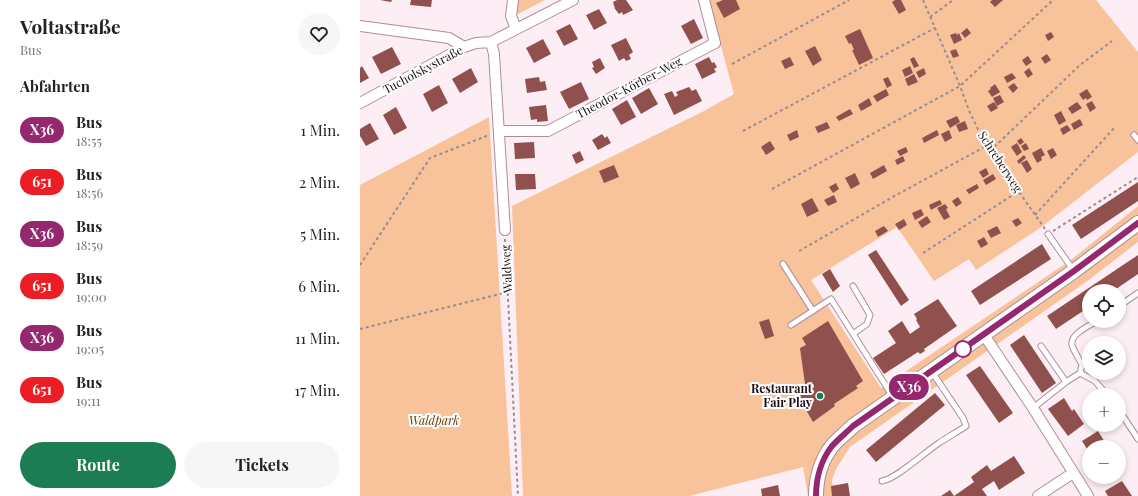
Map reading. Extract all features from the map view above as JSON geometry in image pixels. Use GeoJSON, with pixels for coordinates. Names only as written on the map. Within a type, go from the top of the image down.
{"type":"FeatureCollection","features":[{"type":"Feature","properties":{"kind":"street"},"geometry":{"type":"LineString","coordinates":[[513,0],[511,16],[516,29]]}},
{"type":"Feature","properties":{"kind":"street","name":"Tucholskystraße"},"geometry":{"type":"LineString","coordinates":[[360,103],[464,47],[476,43],[491,42],[574,0]]}},
{"type":"Feature","properties":{"kind":"street","name":"Theodor-Körber-Weg"},"geometry":{"type":"LineString","coordinates":[[499,131],[548,131],[714,43],[704,0]]}},
{"type":"Feature","properties":{"kind":"street"},"geometry":{"type":"LineString","coordinates":[[360,26],[449,38],[464,47]]}},
{"type":"Feature","properties":{"kind":"street","name":"Waldweg"},"geometry":{"type":"LineString","coordinates":[[491,42],[494,54],[505,230]]}},
{"type":"Feature","properties":{"kind":"street"},"geometry":{"type":"LineString","coordinates":[[816,496],[818,475],[823,461],[832,446],[853,426],[1074,271],[1138,223]]}},
{"type":"Feature","properties":{"kind":"street"},"geometry":{"type":"LineString","coordinates":[[984,335],[1033,408],[1088,496]]}},
{"type":"Feature","properties":{"kind":"street"},"geometry":{"type":"LineString","coordinates":[[1038,496],[1073,473]]}},
{"type":"Feature","properties":{"kind":"lane"},"geometry":{"type":"LineString","coordinates":[[1134,135],[1138,140]]}},
{"type":"Feature","properties":{"kind":"lane"},"geometry":{"type":"LineString","coordinates":[[1048,234],[1074,271]]}},
{"type":"Feature","properties":{"kind":"lane"},"geometry":{"type":"LineString","coordinates":[[784,264],[813,311]]}},
{"type":"Feature","properties":{"kind":"lane"},"geometry":{"type":"LineString","coordinates":[[853,286],[870,315],[867,324],[853,334]]}},
{"type":"Feature","properties":{"kind":"lane"},"geometry":{"type":"LineString","coordinates":[[1126,302],[1138,294]]}},
{"type":"Feature","properties":{"kind":"lane"},"geometry":{"type":"LineString","coordinates":[[791,325],[831,299],[893,398]]}},
{"type":"Feature","properties":{"kind":"lane"},"geometry":{"type":"LineString","coordinates":[[1033,408],[1080,372],[1082,365],[1072,345],[1077,334],[1086,328]]}},
{"type":"Feature","properties":{"kind":"lane"},"geometry":{"type":"LineString","coordinates":[[1041,346],[1066,382]]}},
{"type":"Feature","properties":{"kind":"lane"},"geometry":{"type":"LineString","coordinates":[[882,481],[892,477],[939,443],[966,426],[963,418],[932,371]]}},
{"type":"Feature","properties":{"kind":"lane"},"geometry":{"type":"LineString","coordinates":[[1080,372],[1095,381],[1101,388]]}},
{"type":"Feature","properties":{"kind":"lane"},"geometry":{"type":"LineString","coordinates":[[1126,421],[1138,439]]}},
{"type":"Feature","properties":{"kind":"path"},"geometry":{"type":"LineString","coordinates":[[732,64],[849,0]]}},
{"type":"Feature","properties":{"kind":"path","name":"Schreberweg"},"geometry":{"type":"LineString","coordinates":[[923,0],[970,113],[986,145],[1048,234]]}},
{"type":"Feature","properties":{"kind":"path"},"geometry":{"type":"LineString","coordinates":[[930,17],[953,0]]}},
{"type":"Feature","properties":{"kind":"path"},"geometry":{"type":"LineString","coordinates":[[772,190],[960,86],[1054,0]]}},
{"type":"Feature","properties":{"kind":"path"},"geometry":{"type":"LineString","coordinates":[[743,131],[935,28]]}},
{"type":"Feature","properties":{"kind":"path"},"geometry":{"type":"LineString","coordinates":[[990,151],[1080,65],[1112,41]]}},
{"type":"Feature","properties":{"kind":"path"},"geometry":{"type":"LineString","coordinates":[[1035,214],[1114,127]]}},
{"type":"Feature","properties":{"kind":"path"},"geometry":{"type":"LineString","coordinates":[[360,265],[430,158],[499,131]]}},
{"type":"Feature","properties":{"kind":"path"},"geometry":{"type":"LineString","coordinates":[[799,251],[986,145]]}},
{"type":"Feature","properties":{"kind":"path"},"geometry":{"type":"LineString","coordinates":[[1048,234],[1138,177]]}},
{"type":"Feature","properties":{"kind":"path"},"geometry":{"type":"LineString","coordinates":[[923,253],[1019,191]]}},
{"type":"Feature","properties":{"kind":"path","name":"Waldweg"},"geometry":{"type":"LineString","coordinates":[[505,230],[518,496]]}},
{"type":"Feature","properties":{"kind":"path"},"geometry":{"type":"LineString","coordinates":[[360,329],[508,292]]}},
{"type":"Feature","properties":{"kind":"green space"},"geometry":{"type":"Polygon","coordinates":[[[514,0],[545,0],[512,17],[514,0]]]}},
{"type":"Feature","properties":{"kind":"green space"},"geometry":{"type":"Polygon","coordinates":[[[710,0],[1096,0],[1138,52],[1138,152],[1040,228],[976,270],[969,259],[934,281],[897,227],[811,280],[881,388],[1071,260],[1138,206],[1138,242],[1086,282],[850,447],[836,469],[832,480],[834,496],[808,496],[803,467],[689,496],[523,496],[512,206],[704,111],[734,94],[709,2],[710,0]]]}},
{"type":"Feature","properties":{"kind":"green space","name":"Waldpark"},"geometry":{"type":"Polygon","coordinates":[[[489,117],[512,496],[360,496],[360,185],[489,117]]]}},
{"type":"Feature","properties":{"kind":"building"},"geometry":{"type":"Polygon","coordinates":[[[380,0],[392,0],[391,2],[380,0]]]}},
{"type":"Feature","properties":{"kind":"building"},"geometry":{"type":"Polygon","coordinates":[[[411,0],[432,0],[431,7],[410,5],[411,0]]]}},
{"type":"Feature","properties":{"kind":"building"},"geometry":{"type":"Polygon","coordinates":[[[617,0],[626,0],[633,10],[623,15],[622,12],[619,14],[615,9],[613,2],[617,0]]]}},
{"type":"Feature","properties":{"kind":"building"},"geometry":{"type":"Polygon","coordinates":[[[723,0],[736,0],[740,9],[724,18],[716,3],[723,0]]]}},
{"type":"Feature","properties":{"kind":"building"},"geometry":{"type":"Polygon","coordinates":[[[895,0],[901,0],[906,10],[899,14],[892,2],[895,0]]]}},
{"type":"Feature","properties":{"kind":"building"},"geometry":{"type":"Polygon","coordinates":[[[992,0],[1003,0],[995,7],[990,2],[992,0]]]}},
{"type":"Feature","properties":{"kind":"building"},"geometry":{"type":"Polygon","coordinates":[[[599,9],[607,23],[594,30],[586,15],[599,9]]]}},
{"type":"Feature","properties":{"kind":"building"},"geometry":{"type":"Polygon","coordinates":[[[694,19],[703,38],[691,44],[681,26],[694,19]]]}},
{"type":"Feature","properties":{"kind":"building"},"geometry":{"type":"Polygon","coordinates":[[[570,24],[578,39],[564,46],[556,31],[570,24]]]}},
{"type":"Feature","properties":{"kind":"building"},"geometry":{"type":"Polygon","coordinates":[[[967,28],[971,33],[965,38],[961,33],[967,28]]]}},
{"type":"Feature","properties":{"kind":"building"},"geometry":{"type":"Polygon","coordinates":[[[860,29],[873,58],[859,65],[852,50],[854,50],[851,43],[849,44],[845,36],[860,29]]]}},
{"type":"Feature","properties":{"kind":"building"},"geometry":{"type":"Polygon","coordinates":[[[1051,32],[1054,37],[1048,41],[1045,35],[1051,32]]]}},
{"type":"Feature","properties":{"kind":"building"},"geometry":{"type":"Polygon","coordinates":[[[956,33],[957,35],[959,33],[962,40],[954,44],[950,35],[956,33]]]}},
{"type":"Feature","properties":{"kind":"building"},"geometry":{"type":"Polygon","coordinates":[[[626,38],[633,52],[629,55],[631,59],[626,61],[624,58],[619,61],[611,45],[626,38]]]}},
{"type":"Feature","properties":{"kind":"building"},"geometry":{"type":"Polygon","coordinates":[[[543,39],[551,54],[534,63],[526,48],[543,39]]]}},
{"type":"Feature","properties":{"kind":"building"},"geometry":{"type":"Polygon","coordinates":[[[815,46],[822,60],[813,66],[805,51],[815,46]]]}},
{"type":"Feature","properties":{"kind":"building"},"geometry":{"type":"Polygon","coordinates":[[[392,47],[401,64],[381,74],[372,57],[392,47]]]}},
{"type":"Feature","properties":{"kind":"building"},"geometry":{"type":"Polygon","coordinates":[[[956,49],[959,56],[953,58],[950,51],[956,49]]]}},
{"type":"Feature","properties":{"kind":"building"},"geometry":{"type":"Polygon","coordinates":[[[1047,54],[1051,60],[1045,64],[1041,58],[1047,54]]]}},
{"type":"Feature","properties":{"kind":"building"},"geometry":{"type":"Polygon","coordinates":[[[1028,56],[1032,62],[1026,66],[1022,60],[1028,56]]]}},
{"type":"Feature","properties":{"kind":"building"},"geometry":{"type":"Polygon","coordinates":[[[709,57],[712,63],[714,62],[717,67],[714,69],[716,72],[702,79],[695,64],[709,57]]]}},
{"type":"Feature","properties":{"kind":"building"},"geometry":{"type":"Polygon","coordinates":[[[790,57],[794,65],[785,69],[781,61],[790,57]]]}},
{"type":"Feature","properties":{"kind":"building"},"geometry":{"type":"Polygon","coordinates":[[[914,57],[919,66],[914,68],[910,59],[914,57]]]}},
{"type":"Feature","properties":{"kind":"building"},"geometry":{"type":"Polygon","coordinates":[[[600,58],[605,68],[596,74],[592,68],[594,67],[592,62],[600,58]]]}},
{"type":"Feature","properties":{"kind":"building"},"geometry":{"type":"Polygon","coordinates":[[[362,66],[369,78],[360,83],[360,68],[362,66]]]}},
{"type":"Feature","properties":{"kind":"building"},"geometry":{"type":"Polygon","coordinates":[[[910,66],[913,73],[905,77],[902,70],[910,66]]]}},
{"type":"Feature","properties":{"kind":"building"},"geometry":{"type":"Polygon","coordinates":[[[471,68],[478,82],[460,93],[452,79],[471,68]]]}},
{"type":"Feature","properties":{"kind":"building"},"geometry":{"type":"Polygon","coordinates":[[[924,68],[926,74],[919,78],[916,72],[924,68]]]}},
{"type":"Feature","properties":{"kind":"building"},"geometry":{"type":"Polygon","coordinates":[[[1029,68],[1033,74],[1028,78],[1024,72],[1029,68]]]}},
{"type":"Feature","properties":{"kind":"building"},"geometry":{"type":"Polygon","coordinates":[[[1012,73],[1016,78],[1007,83],[1004,77],[1012,73]]]}},
{"type":"Feature","properties":{"kind":"building"},"geometry":{"type":"Polygon","coordinates":[[[914,74],[918,82],[908,86],[905,79],[914,74]]]}},
{"type":"Feature","properties":{"kind":"building"},"geometry":{"type":"Polygon","coordinates":[[[539,77],[540,82],[545,81],[547,90],[527,93],[525,79],[539,77]]]}},
{"type":"Feature","properties":{"kind":"building"},"geometry":{"type":"Polygon","coordinates":[[[888,77],[892,85],[887,88],[883,79],[888,77]]]}},
{"type":"Feature","properties":{"kind":"building"},"geometry":{"type":"Polygon","coordinates":[[[581,82],[589,99],[569,109],[560,92],[581,82]]]}},
{"type":"Feature","properties":{"kind":"building"},"geometry":{"type":"Polygon","coordinates":[[[1014,83],[1018,88],[1013,93],[1008,87],[1014,83]]]}},
{"type":"Feature","properties":{"kind":"building"},"geometry":{"type":"Polygon","coordinates":[[[995,84],[1000,92],[992,97],[988,91],[995,84]]]}},
{"type":"Feature","properties":{"kind":"building"},"geometry":{"type":"Polygon","coordinates":[[[439,85],[448,103],[432,112],[423,94],[439,85]]]}},
{"type":"Feature","properties":{"kind":"building"},"geometry":{"type":"Polygon","coordinates":[[[689,87],[692,91],[696,89],[702,101],[674,115],[664,94],[672,91],[675,97],[678,95],[676,92],[689,87]]]}},
{"type":"Feature","properties":{"kind":"building"},"geometry":{"type":"Polygon","coordinates":[[[649,88],[658,104],[641,114],[632,98],[649,88]]]}},
{"type":"Feature","properties":{"kind":"building"},"geometry":{"type":"Polygon","coordinates":[[[886,89],[889,95],[877,102],[873,96],[886,89]]]}},
{"type":"Feature","properties":{"kind":"building"},"geometry":{"type":"Polygon","coordinates":[[[1087,89],[1092,97],[1087,100],[1086,98],[1083,100],[1079,94],[1087,89]]]}},
{"type":"Feature","properties":{"kind":"building"},"geometry":{"type":"Polygon","coordinates":[[[1000,95],[1004,102],[997,106],[993,98],[1000,95]]]}},
{"type":"Feature","properties":{"kind":"building"},"geometry":{"type":"Polygon","coordinates":[[[869,98],[872,105],[861,111],[858,105],[869,98]]]}},
{"type":"Feature","properties":{"kind":"building"},"geometry":{"type":"Polygon","coordinates":[[[627,100],[636,117],[621,125],[612,109],[627,100]]]}},
{"type":"Feature","properties":{"kind":"building"},"geometry":{"type":"Polygon","coordinates":[[[1092,101],[1096,108],[1090,112],[1086,104],[1092,101]]]}},
{"type":"Feature","properties":{"kind":"building"},"geometry":{"type":"Polygon","coordinates":[[[994,102],[998,108],[991,112],[987,106],[994,102]]]}},
{"type":"Feature","properties":{"kind":"building"},"geometry":{"type":"Polygon","coordinates":[[[1077,102],[1082,108],[1072,114],[1068,108],[1077,102]]]}},
{"type":"Feature","properties":{"kind":"building"},"geometry":{"type":"Polygon","coordinates":[[[546,105],[548,121],[537,122],[537,119],[531,120],[529,107],[546,105]]]}},
{"type":"Feature","properties":{"kind":"building"},"geometry":{"type":"Polygon","coordinates":[[[396,107],[407,128],[394,135],[383,115],[396,107]]]}},
{"type":"Feature","properties":{"kind":"building"},"geometry":{"type":"Polygon","coordinates":[[[850,109],[853,114],[839,121],[836,117],[850,109]]]}},
{"type":"Feature","properties":{"kind":"building"},"geometry":{"type":"Polygon","coordinates":[[[1061,111],[1066,121],[1059,125],[1054,115],[1061,111]]]}},
{"type":"Feature","properties":{"kind":"building"},"geometry":{"type":"Polygon","coordinates":[[[957,116],[960,122],[950,128],[946,121],[957,116]]]}},
{"type":"Feature","properties":{"kind":"building"},"geometry":{"type":"Polygon","coordinates":[[[1080,119],[1083,125],[1074,130],[1071,124],[1080,119]]]}},
{"type":"Feature","properties":{"kind":"building"},"geometry":{"type":"Polygon","coordinates":[[[965,121],[968,129],[959,132],[956,125],[965,121]]]}},
{"type":"Feature","properties":{"kind":"building"},"geometry":{"type":"Polygon","coordinates":[[[827,122],[830,128],[818,133],[815,127],[827,122]]]}},
{"type":"Feature","properties":{"kind":"building"},"geometry":{"type":"Polygon","coordinates":[[[370,123],[379,139],[366,146],[360,136],[360,129],[370,123]]]}},
{"type":"Feature","properties":{"kind":"building"},"geometry":{"type":"Polygon","coordinates":[[[1067,125],[1071,130],[1063,135],[1060,129],[1067,125]]]}},
{"type":"Feature","properties":{"kind":"building"},"geometry":{"type":"Polygon","coordinates":[[[797,130],[799,137],[790,141],[787,135],[797,130]]]}},
{"type":"Feature","properties":{"kind":"building"},"geometry":{"type":"Polygon","coordinates":[[[937,130],[939,135],[924,143],[922,138],[937,130]]]}},
{"type":"Feature","properties":{"kind":"building"},"geometry":{"type":"Polygon","coordinates":[[[949,130],[952,138],[945,142],[941,134],[949,130]]]}},
{"type":"Feature","properties":{"kind":"building"},"geometry":{"type":"Polygon","coordinates":[[[602,134],[605,138],[607,136],[611,143],[598,150],[592,140],[602,134]]]}},
{"type":"Feature","properties":{"kind":"building"},"geometry":{"type":"Polygon","coordinates":[[[1021,138],[1024,142],[1020,145],[1017,141],[1021,138]]]}},
{"type":"Feature","properties":{"kind":"building"},"geometry":{"type":"Polygon","coordinates":[[[770,141],[775,149],[766,155],[761,147],[770,141]]]}},
{"type":"Feature","properties":{"kind":"building"},"geometry":{"type":"Polygon","coordinates":[[[534,142],[535,158],[515,159],[514,143],[534,142]]]}},
{"type":"Feature","properties":{"kind":"building"},"geometry":{"type":"Polygon","coordinates":[[[1017,143],[1022,152],[1017,156],[1011,147],[1017,143]]]}},
{"type":"Feature","properties":{"kind":"building"},"geometry":{"type":"Polygon","coordinates":[[[1026,143],[1029,149],[1024,151],[1021,146],[1026,143]]]}},
{"type":"Feature","properties":{"kind":"building"},"geometry":{"type":"Polygon","coordinates":[[[906,147],[908,152],[900,156],[897,151],[906,147]]]}},
{"type":"Feature","properties":{"kind":"building"},"geometry":{"type":"Polygon","coordinates":[[[1041,148],[1045,155],[1041,157],[1042,160],[1037,163],[1032,153],[1041,148]]]}},
{"type":"Feature","properties":{"kind":"building"},"geometry":{"type":"Polygon","coordinates":[[[1053,148],[1057,155],[1051,159],[1047,151],[1053,148]]]}},
{"type":"Feature","properties":{"kind":"building"},"geometry":{"type":"Polygon","coordinates":[[[580,151],[584,160],[576,164],[572,155],[580,151]]]}},
{"type":"Feature","properties":{"kind":"building"},"geometry":{"type":"Polygon","coordinates":[[[1024,155],[1026,158],[1019,164],[1017,161],[1024,155]]]}},
{"type":"Feature","properties":{"kind":"building"},"geometry":{"type":"Polygon","coordinates":[[[903,156],[905,161],[897,165],[895,160],[903,156]]]}},
{"type":"Feature","properties":{"kind":"building"},"geometry":{"type":"Polygon","coordinates":[[[1027,160],[1032,169],[1027,173],[1021,163],[1027,160]]]}},
{"type":"Feature","properties":{"kind":"building"},"geometry":{"type":"Polygon","coordinates":[[[614,165],[619,177],[604,183],[599,171],[614,165]]]}},
{"type":"Feature","properties":{"kind":"building"},"geometry":{"type":"Polygon","coordinates":[[[884,165],[887,171],[873,179],[870,173],[884,165]]]}},
{"type":"Feature","properties":{"kind":"building"},"geometry":{"type":"Polygon","coordinates":[[[986,168],[989,174],[983,178],[979,172],[986,168]]]}},
{"type":"Feature","properties":{"kind":"building"},"geometry":{"type":"Polygon","coordinates":[[[855,173],[860,184],[851,189],[845,178],[855,173]]]}},
{"type":"Feature","properties":{"kind":"building"},"geometry":{"type":"Polygon","coordinates":[[[515,174],[535,174],[536,189],[516,190],[515,174]]]}},
{"type":"Feature","properties":{"kind":"building"},"geometry":{"type":"Polygon","coordinates":[[[993,174],[996,179],[986,185],[983,180],[993,174]]]}},
{"type":"Feature","properties":{"kind":"building"},"geometry":{"type":"Polygon","coordinates":[[[1138,182],[1138,201],[1081,239],[1072,225],[1138,182]]]}},
{"type":"Feature","properties":{"kind":"building"},"geometry":{"type":"Polygon","coordinates":[[[836,183],[839,189],[833,193],[829,187],[836,183]]]}},
{"type":"Feature","properties":{"kind":"building"},"geometry":{"type":"Polygon","coordinates":[[[977,184],[979,188],[969,194],[966,190],[977,184]]]}},
{"type":"Feature","properties":{"kind":"building"},"geometry":{"type":"Polygon","coordinates":[[[834,195],[837,202],[828,206],[824,200],[834,195]]]}},
{"type":"Feature","properties":{"kind":"building"},"geometry":{"type":"Polygon","coordinates":[[[958,197],[962,203],[956,207],[952,201],[958,197]]]}},
{"type":"Feature","properties":{"kind":"building"},"geometry":{"type":"Polygon","coordinates":[[[812,198],[819,211],[807,217],[801,204],[812,198]]]}},
{"type":"Feature","properties":{"kind":"building"},"geometry":{"type":"Polygon","coordinates":[[[940,200],[942,204],[931,210],[929,205],[940,200]]]}},
{"type":"Feature","properties":{"kind":"building"},"geometry":{"type":"Polygon","coordinates":[[[945,204],[948,208],[946,209],[950,217],[944,220],[937,208],[945,204]]]}},
{"type":"Feature","properties":{"kind":"building"},"geometry":{"type":"Polygon","coordinates":[[[921,209],[924,215],[915,220],[912,213],[921,209]]]}},
{"type":"Feature","properties":{"kind":"building"},"geometry":{"type":"Polygon","coordinates":[[[927,216],[931,222],[922,228],[918,222],[927,216]]]}},
{"type":"Feature","properties":{"kind":"building"},"geometry":{"type":"Polygon","coordinates":[[[1018,218],[1022,223],[1016,227],[1012,221],[1018,218]]]}},
{"type":"Feature","properties":{"kind":"building"},"geometry":{"type":"Polygon","coordinates":[[[904,219],[907,225],[899,230],[895,224],[904,219]]]}},
{"type":"Feature","properties":{"kind":"building"},"geometry":{"type":"Polygon","coordinates":[[[884,226],[888,231],[878,237],[875,231],[884,226]]]}},
{"type":"Feature","properties":{"kind":"building"},"geometry":{"type":"Polygon","coordinates":[[[997,226],[1001,233],[991,238],[987,231],[997,226]]]}},
{"type":"Feature","properties":{"kind":"building"},"geometry":{"type":"Polygon","coordinates":[[[984,237],[988,244],[981,248],[977,241],[984,237]]]}},
{"type":"Feature","properties":{"kind":"building"},"geometry":{"type":"Polygon","coordinates":[[[1042,244],[1051,259],[980,305],[971,291],[1042,244]]]}},
{"type":"Feature","properties":{"kind":"building"},"geometry":{"type":"Polygon","coordinates":[[[876,250],[909,300],[901,306],[868,255],[876,250]]]}},
{"type":"Feature","properties":{"kind":"building"},"geometry":{"type":"Polygon","coordinates":[[[1138,255],[1138,274],[1123,284],[1095,284],[1138,255]]]}},
{"type":"Feature","properties":{"kind":"building"},"geometry":{"type":"Polygon","coordinates":[[[830,269],[840,286],[833,292],[822,274],[830,269]]]}},
{"type":"Feature","properties":{"kind":"building"},"geometry":{"type":"Polygon","coordinates":[[[1082,293],[1082,312],[1056,329],[1047,316],[1082,293]]]}},
{"type":"Feature","properties":{"kind":"building"},"geometry":{"type":"Polygon","coordinates":[[[938,299],[957,326],[924,349],[925,351],[920,354],[918,352],[884,374],[873,358],[896,343],[888,331],[902,321],[910,334],[920,327],[914,314],[938,299]]]}},
{"type":"Feature","properties":{"kind":"building"},"geometry":{"type":"Polygon","coordinates":[[[769,319],[774,336],[765,339],[759,322],[769,319]]]}},
{"type":"Feature","properties":{"kind":"building"},"geometry":{"type":"Polygon","coordinates":[[[828,321],[863,381],[856,386],[858,388],[834,404],[835,406],[813,422],[795,391],[805,384],[800,348],[806,345],[802,338],[828,321]]]}},
{"type":"Feature","properties":{"kind":"building"},"geometry":{"type":"Polygon","coordinates":[[[1024,335],[1056,383],[1042,393],[1010,345],[1024,335]]]}},
{"type":"Feature","properties":{"kind":"building"},"geometry":{"type":"Polygon","coordinates":[[[980,366],[1013,413],[999,423],[966,375],[980,366]]]}},
{"type":"Feature","properties":{"kind":"building"},"geometry":{"type":"Polygon","coordinates":[[[935,393],[945,405],[876,462],[866,450],[935,393]]]}},
{"type":"Feature","properties":{"kind":"building"},"geometry":{"type":"Polygon","coordinates":[[[1064,398],[1072,411],[1074,409],[1082,421],[1082,426],[1068,436],[1048,409],[1064,398]]]}},
{"type":"Feature","properties":{"kind":"building"},"geometry":{"type":"Polygon","coordinates":[[[1099,432],[1104,440],[1084,440],[1099,432]]]}},
{"type":"Feature","properties":{"kind":"building"},"geometry":{"type":"Polygon","coordinates":[[[1014,456],[1025,473],[999,490],[994,481],[982,489],[987,496],[954,496],[974,482],[971,477],[987,465],[991,471],[1014,456]]]}},
{"type":"Feature","properties":{"kind":"building"},"geometry":{"type":"Polygon","coordinates":[[[848,483],[850,496],[832,496],[831,486],[848,483]]]}},
{"type":"Feature","properties":{"kind":"building"},"geometry":{"type":"Polygon","coordinates":[[[1117,484],[1124,484],[1132,496],[1108,496],[1105,491],[1117,484]]]}},
{"type":"Feature","properties":{"kind":"building"},"geometry":{"type":"Polygon","coordinates":[[[778,485],[780,496],[762,496],[761,489],[778,485]]]}},
{"type":"Feature","properties":{"kind":"building"},"geometry":{"type":"Polygon","coordinates":[[[950,490],[954,496],[941,496],[950,490]]]}},
{"type":"Feature","properties":{"kind":"bus line","name":"X36"},"geometry":{"type":"LineString","coordinates":[[816,496],[818,475],[823,461],[832,446],[853,426],[1074,271],[1138,223]]}},
{"type":"Feature","properties":{"kind":"place","name":"Restaurant Fair Play"},"geometry":{"type":"Point","coordinates":[820,396]}}]}
